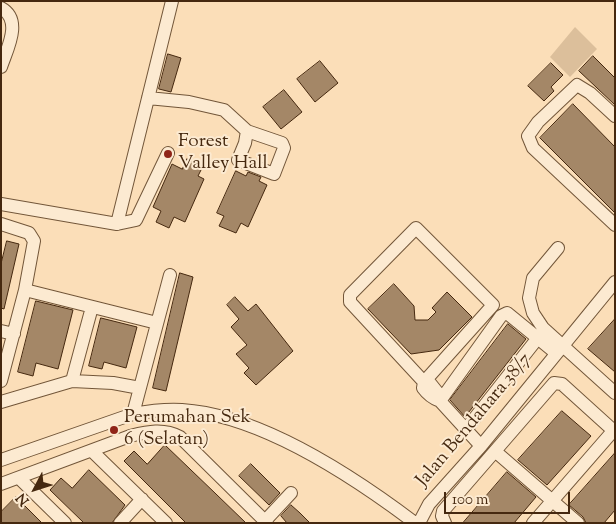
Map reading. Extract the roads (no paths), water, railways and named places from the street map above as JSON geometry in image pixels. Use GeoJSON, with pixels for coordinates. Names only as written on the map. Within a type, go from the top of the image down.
{"type":"FeatureCollection","features":[{"type":"Feature","properties":{"kind":"street"},"geometry":{"type":"LineString","coordinates":[[117,224],[172,1]]}},
{"type":"Feature","properties":{"kind":"street"},"geometry":{"type":"LineString","coordinates":[[1,68],[13,24],[4,9]]}},
{"type":"Feature","properties":{"kind":"street"},"geometry":{"type":"LineString","coordinates":[[615,116],[577,85],[532,129],[528,136],[533,148],[615,225]]}},
{"type":"Feature","properties":{"kind":"street"},"geometry":{"type":"LineString","coordinates":[[148,98],[189,102],[224,110],[247,131]]}},
{"type":"Feature","properties":{"kind":"street"},"geometry":{"type":"LineString","coordinates":[[1,204],[117,224],[136,220],[168,153]]}},
{"type":"Feature","properties":{"kind":"street"},"geometry":{"type":"LineString","coordinates":[[1,381],[25,290],[34,241],[29,233],[5,225]]}},
{"type":"Feature","properties":{"kind":"street"},"geometry":{"type":"LineString","coordinates":[[424,382],[350,302],[350,295],[416,228],[493,305],[424,382],[423,388],[427,393],[440,401],[481,446]]}},
{"type":"Feature","properties":{"kind":"street"},"geometry":{"type":"LineString","coordinates":[[558,248],[533,278],[528,298],[533,313],[559,349],[615,393]]}},
{"type":"Feature","properties":{"kind":"street"},"geometry":{"type":"LineString","coordinates":[[133,414],[170,275]]}},
{"type":"Feature","properties":{"kind":"street","name":"Jalan Bendahara 38/7"},"geometry":{"type":"LineString","coordinates":[[417,523],[429,504],[481,446],[615,282]]}},
{"type":"Feature","properties":{"kind":"street"},"geometry":{"type":"LineString","coordinates":[[25,290],[157,323]]}},
{"type":"Feature","properties":{"kind":"street"},"geometry":{"type":"LineString","coordinates":[[72,381],[92,307]]}},
{"type":"Feature","properties":{"kind":"street"},"geometry":{"type":"LineString","coordinates":[[440,401],[501,316],[507,313],[537,339],[559,349]]}},
{"type":"Feature","properties":{"kind":"street"},"geometry":{"type":"LineString","coordinates":[[1,331],[14,334]]}},
{"type":"Feature","properties":{"kind":"street"},"geometry":{"type":"LineString","coordinates":[[466,429],[537,339]]}},
{"type":"Feature","properties":{"kind":"street"},"geometry":{"type":"LineString","coordinates":[[1,402],[72,381],[113,383],[140,388]]}},
{"type":"Feature","properties":{"kind":"street"},"geometry":{"type":"LineString","coordinates":[[444,522],[443,511],[554,383],[562,384],[582,408],[614,431],[533,523]]}},
{"type":"Feature","properties":{"kind":"street"},"geometry":{"type":"LineString","coordinates":[[1,460],[133,414],[156,410],[183,410],[230,420],[271,434],[346,475],[417,523]]}},
{"type":"Feature","properties":{"kind":"street"},"geometry":{"type":"LineString","coordinates":[[1,484],[93,452],[130,436],[148,432],[170,432],[180,437],[265,522],[290,493]]}},
{"type":"Feature","properties":{"kind":"street"},"geometry":{"type":"LineString","coordinates":[[93,452],[166,523]]}},
{"type":"Feature","properties":{"kind":"street"},"geometry":{"type":"LineString","coordinates":[[496,452],[578,523]]}},
{"type":"Feature","properties":{"kind":"street"},"geometry":{"type":"LineString","coordinates":[[19,478],[65,523]]}},
{"type":"Feature","properties":{"kind":"street"},"geometry":{"type":"LineString","coordinates":[[120,523],[142,500]]}},
{"type":"Feature","properties":{"kind":"place","name":"Forest Valley Hall"},"geometry":{"type":"Point","coordinates":[168,154]}},
{"type":"Feature","properties":{"kind":"place","name":"Perumahan Sek 6 (Selatan)"},"geometry":{"type":"Point","coordinates":[114,430]}}]}
